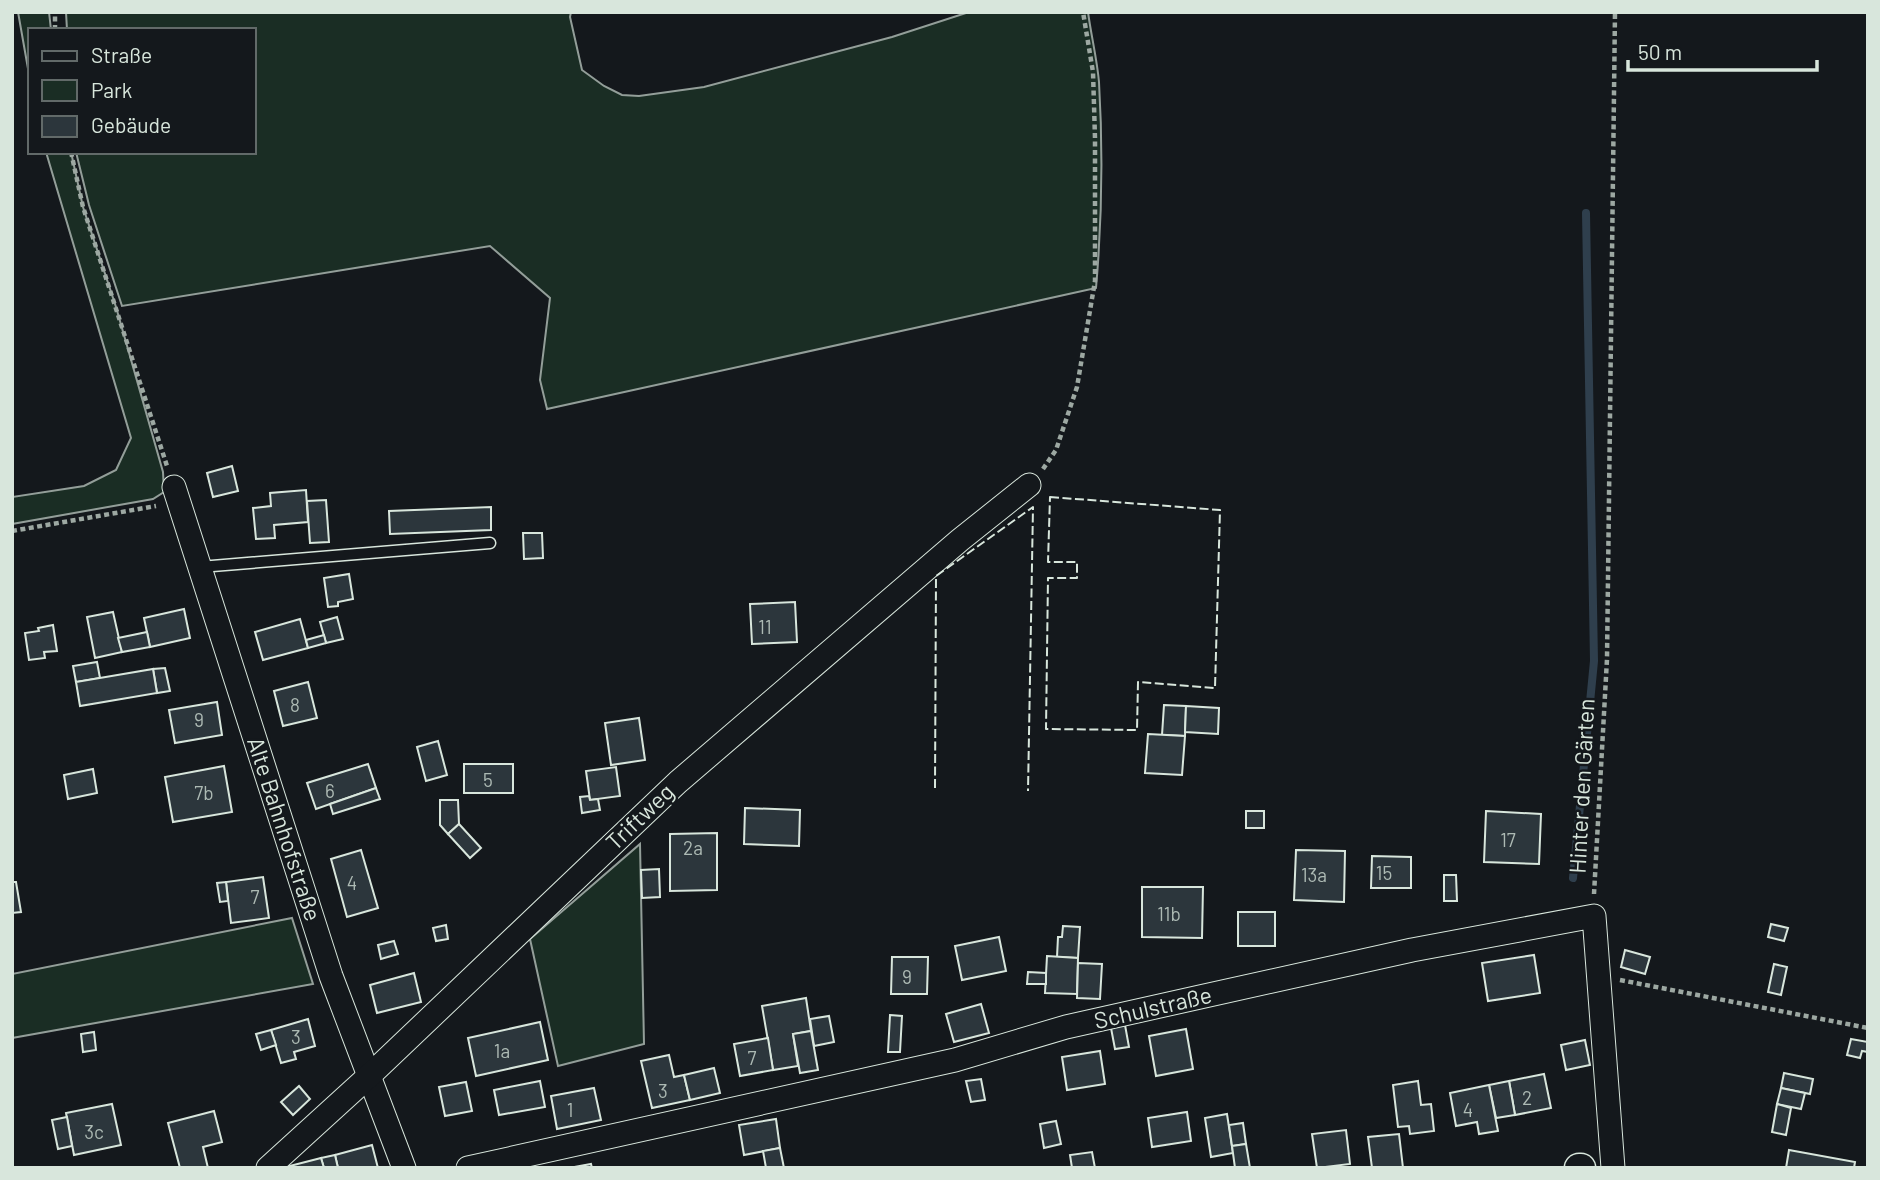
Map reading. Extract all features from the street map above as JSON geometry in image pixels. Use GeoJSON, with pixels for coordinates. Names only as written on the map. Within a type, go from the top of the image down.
{"type":"FeatureCollection","features":[{"type":"Feature","properties":{"kind":"street","name":"Triftweg"},"geometry":{"type":"LineString","coordinates":[[268,1168],[369,1076],[678,782],[960,540],[1029,485]]}},
{"type":"Feature","properties":{"kind":"street","name":"Alte Bahnhofstraße"},"geometry":{"type":"LineString","coordinates":[[176,495],[331,976],[404,1168]]}},
{"type":"Feature","properties":{"kind":"street"},"geometry":{"type":"LineString","coordinates":[[1594,916],[1613,1168]]}},
{"type":"Feature","properties":{"kind":"street","name":"Schulstraße"},"geometry":{"type":"LineString","coordinates":[[468,1168],[955,1060],[1066,1027],[1412,950],[1594,916]]}},
{"type":"Feature","properties":{"kind":"lane"},"geometry":{"type":"LineString","coordinates":[[199,567],[490,543]]}},
{"type":"Feature","properties":{"kind":"path"},"geometry":{"type":"LineString","coordinates":[[1029,485],[1056,450],[1066,422],[1077,387],[1095,281],[1096,138],[1093,72],[1083,12]]}},
{"type":"Feature","properties":{"kind":"path","name":"Hinter den Gärten"},"geometry":{"type":"LineString","coordinates":[[1594,916],[1606,659],[1615,12]]}},
{"type":"Feature","properties":{"kind":"path"},"geometry":{"type":"LineString","coordinates":[[12,531],[149,507],[176,495],[83,207],[71,154]]}},
{"type":"Feature","properties":{"kind":"path"},"geometry":{"type":"LineString","coordinates":[[1599,976],[1868,1028]]}},
{"type":"Feature","properties":{"kind":"green space"},"geometry":{"type":"Polygon","coordinates":[[[18,12],[49,12],[51,28],[28,28],[28,69],[18,12]]]}},
{"type":"Feature","properties":{"kind":"green space"},"geometry":{"type":"Polygon","coordinates":[[[66,12],[571,12],[582,70],[622,95],[639,96],[704,87],[892,37],[969,12],[1088,12],[1098,73],[1101,133],[1101,211],[1096,288],[547,409],[540,380],[550,298],[490,246],[122,306],[89,205],[76,154],[256,154],[256,28],[67,28],[66,12]]]}},
{"type":"Feature","properties":{"kind":"green space"},"geometry":{"type":"Polygon","coordinates":[[[47,154],[71,154],[83,207],[116,307],[163,472],[164,492],[153,499],[12,524],[12,497],[84,486],[116,470],[131,438],[47,154]]]}},
{"type":"Feature","properties":{"kind":"green space"},"geometry":{"type":"Polygon","coordinates":[[[640,844],[644,1044],[558,1066],[530,939],[640,844]]]}},
{"type":"Feature","properties":{"kind":"green space"},"geometry":{"type":"Polygon","coordinates":[[[292,918],[313,984],[12,1038],[12,974],[292,918]]]}},
{"type":"Feature","properties":{"kind":"building"},"geometry":{"type":"Polygon","coordinates":[[[232,466],[238,491],[213,497],[207,473],[232,466]]]}},
{"type":"Feature","properties":{"kind":"building"},"geometry":{"type":"Polygon","coordinates":[[[306,490],[308,522],[274,525],[275,538],[256,539],[253,508],[271,506],[270,493],[306,490]]]}},
{"type":"Feature","properties":{"kind":"building"},"geometry":{"type":"Polygon","coordinates":[[[326,500],[329,542],[310,543],[307,501],[326,500]]]}},
{"type":"Feature","properties":{"kind":"building"},"geometry":{"type":"Polygon","coordinates":[[[491,507],[491,530],[390,534],[389,511],[491,507]]]}},
{"type":"Feature","properties":{"kind":"building"},"geometry":{"type":"Polygon","coordinates":[[[523,533],[542,533],[543,558],[524,559],[523,533]]]}},
{"type":"Feature","properties":{"kind":"building"},"geometry":{"type":"Polygon","coordinates":[[[349,574],[353,599],[328,607],[324,578],[349,574]]]}},
{"type":"Feature","properties":{"kind":"building"},"geometry":{"type":"Polygon","coordinates":[[[795,602],[797,642],[752,644],[750,604],[795,602]]]}},
{"type":"Feature","properties":{"kind":"building"},"geometry":{"type":"Polygon","coordinates":[[[184,609],[190,638],[150,647],[144,618],[184,609]]]}},
{"type":"Feature","properties":{"kind":"building"},"geometry":{"type":"Polygon","coordinates":[[[113,612],[122,652],[95,658],[87,617],[113,612]]]}},
{"type":"Feature","properties":{"kind":"building"},"geometry":{"type":"Polygon","coordinates":[[[337,617],[343,639],[326,643],[320,622],[337,617]]]}},
{"type":"Feature","properties":{"kind":"building"},"geometry":{"type":"Polygon","coordinates":[[[300,619],[308,648],[263,660],[255,632],[300,619]]]}},
{"type":"Feature","properties":{"kind":"building"},"geometry":{"type":"Polygon","coordinates":[[[53,625],[57,651],[44,652],[45,658],[29,660],[25,633],[53,625]]]}},
{"type":"Feature","properties":{"kind":"building"},"geometry":{"type":"Polygon","coordinates":[[[147,632],[150,647],[122,652],[118,638],[147,632]]]}},
{"type":"Feature","properties":{"kind":"building"},"geometry":{"type":"Polygon","coordinates":[[[324,635],[326,643],[308,648],[306,640],[324,635]]]}},
{"type":"Feature","properties":{"kind":"building"},"geometry":{"type":"Polygon","coordinates":[[[97,662],[100,678],[76,682],[73,666],[97,662]]]}},
{"type":"Feature","properties":{"kind":"building"},"geometry":{"type":"Polygon","coordinates":[[[165,668],[170,691],[157,693],[153,669],[165,668]]]}},
{"type":"Feature","properties":{"kind":"building"},"geometry":{"type":"Polygon","coordinates":[[[153,669],[157,693],[80,706],[76,682],[153,669]]]}},
{"type":"Feature","properties":{"kind":"building"},"geometry":{"type":"Polygon","coordinates":[[[308,682],[317,718],[283,726],[274,691],[308,682]]]}},
{"type":"Feature","properties":{"kind":"building"},"geometry":{"type":"Polygon","coordinates":[[[217,702],[222,735],[175,743],[169,710],[217,702]]]}},
{"type":"Feature","properties":{"kind":"building"},"geometry":{"type":"Polygon","coordinates":[[[1164,705],[1186,706],[1185,736],[1162,735],[1164,705]]]}},
{"type":"Feature","properties":{"kind":"building"},"geometry":{"type":"Polygon","coordinates":[[[1186,706],[1219,708],[1218,734],[1185,732],[1186,706]]]}},
{"type":"Feature","properties":{"kind":"building"},"geometry":{"type":"Polygon","coordinates":[[[639,718],[645,760],[611,765],[605,723],[639,718]]]}},
{"type":"Feature","properties":{"kind":"building"},"geometry":{"type":"Polygon","coordinates":[[[1148,734],[1185,736],[1182,775],[1145,773],[1148,734]]]}},
{"type":"Feature","properties":{"kind":"building"},"geometry":{"type":"Polygon","coordinates":[[[438,741],[447,775],[426,781],[417,747],[438,741]]]}},
{"type":"Feature","properties":{"kind":"building"},"geometry":{"type":"Polygon","coordinates":[[[368,764],[376,788],[316,809],[307,783],[368,764]]]}},
{"type":"Feature","properties":{"kind":"building"},"geometry":{"type":"Polygon","coordinates":[[[464,764],[513,764],[513,793],[464,793],[464,764]]]}},
{"type":"Feature","properties":{"kind":"building"},"geometry":{"type":"Polygon","coordinates":[[[224,766],[232,812],[173,822],[165,777],[224,766]]]}},
{"type":"Feature","properties":{"kind":"building"},"geometry":{"type":"Polygon","coordinates":[[[616,767],[620,796],[590,800],[586,771],[616,767]]]}},
{"type":"Feature","properties":{"kind":"building"},"geometry":{"type":"Polygon","coordinates":[[[93,769],[97,793],[68,799],[64,775],[93,769]]]}},
{"type":"Feature","properties":{"kind":"building"},"geometry":{"type":"Polygon","coordinates":[[[376,788],[380,799],[333,814],[330,804],[376,788]]]}},
{"type":"Feature","properties":{"kind":"building"},"geometry":{"type":"Polygon","coordinates":[[[589,796],[590,800],[598,799],[600,810],[582,813],[580,797],[589,796]]]}},
{"type":"Feature","properties":{"kind":"building"},"geometry":{"type":"Polygon","coordinates":[[[440,800],[458,800],[459,824],[448,834],[440,825],[440,800]]]}},
{"type":"Feature","properties":{"kind":"building"},"geometry":{"type":"Polygon","coordinates":[[[745,808],[800,810],[799,846],[744,844],[745,808]]]}},
{"type":"Feature","properties":{"kind":"building"},"geometry":{"type":"Polygon","coordinates":[[[1246,811],[1264,811],[1264,828],[1246,828],[1246,811]]]}},
{"type":"Feature","properties":{"kind":"building"},"geometry":{"type":"Polygon","coordinates":[[[1486,811],[1541,814],[1539,864],[1484,862],[1486,811]]]}},
{"type":"Feature","properties":{"kind":"building"},"geometry":{"type":"Polygon","coordinates":[[[459,824],[481,848],[470,858],[448,834],[459,824]]]}},
{"type":"Feature","properties":{"kind":"building"},"geometry":{"type":"Polygon","coordinates":[[[717,833],[717,890],[670,891],[670,834],[717,833]]]}},
{"type":"Feature","properties":{"kind":"building"},"geometry":{"type":"Polygon","coordinates":[[[361,850],[378,908],[347,917],[331,859],[361,850]]]}},
{"type":"Feature","properties":{"kind":"building"},"geometry":{"type":"Polygon","coordinates":[[[1296,850],[1345,851],[1344,902],[1294,900],[1296,850]]]}},
{"type":"Feature","properties":{"kind":"building"},"geometry":{"type":"Polygon","coordinates":[[[1372,856],[1411,857],[1411,888],[1371,888],[1372,856]]]}},
{"type":"Feature","properties":{"kind":"building"},"geometry":{"type":"Polygon","coordinates":[[[659,869],[660,897],[642,898],[641,870],[659,869]]]}},
{"type":"Feature","properties":{"kind":"building"},"geometry":{"type":"Polygon","coordinates":[[[1444,875],[1456,875],[1457,901],[1444,901],[1444,875]]]}},
{"type":"Feature","properties":{"kind":"building"},"geometry":{"type":"Polygon","coordinates":[[[263,877],[269,918],[231,923],[226,882],[263,877]]]}},
{"type":"Feature","properties":{"kind":"building"},"geometry":{"type":"Polygon","coordinates":[[[12,882],[16,882],[21,912],[12,913],[12,882]]]}},
{"type":"Feature","properties":{"kind":"building"},"geometry":{"type":"Polygon","coordinates":[[[226,882],[228,901],[220,902],[217,883],[226,882]]]}},
{"type":"Feature","properties":{"kind":"building"},"geometry":{"type":"Polygon","coordinates":[[[1142,887],[1203,887],[1202,938],[1142,937],[1142,887]]]}},
{"type":"Feature","properties":{"kind":"building"},"geometry":{"type":"Polygon","coordinates":[[[1238,912],[1275,912],[1275,946],[1238,946],[1238,912]]]}},
{"type":"Feature","properties":{"kind":"building"},"geometry":{"type":"Polygon","coordinates":[[[1771,924],[1788,928],[1784,941],[1768,937],[1771,924]]]}},
{"type":"Feature","properties":{"kind":"building"},"geometry":{"type":"Polygon","coordinates":[[[446,925],[448,939],[436,941],[433,928],[446,925]]]}},
{"type":"Feature","properties":{"kind":"building"},"geometry":{"type":"Polygon","coordinates":[[[1063,926],[1080,927],[1078,958],[1057,957],[1058,937],[1062,937],[1063,926]]]}},
{"type":"Feature","properties":{"kind":"building"},"geometry":{"type":"Polygon","coordinates":[[[999,937],[1006,971],[962,980],[955,946],[999,937]]]}},
{"type":"Feature","properties":{"kind":"building"},"geometry":{"type":"Polygon","coordinates":[[[394,941],[398,954],[381,959],[378,945],[394,941]]]}},
{"type":"Feature","properties":{"kind":"building"},"geometry":{"type":"Polygon","coordinates":[[[1625,950],[1650,957],[1645,974],[1621,967],[1625,950]]]}},
{"type":"Feature","properties":{"kind":"building"},"geometry":{"type":"Polygon","coordinates":[[[1534,955],[1540,993],[1488,1001],[1482,963],[1534,955]]]}},
{"type":"Feature","properties":{"kind":"building"},"geometry":{"type":"Polygon","coordinates":[[[1047,956],[1078,958],[1077,994],[1045,993],[1047,956]]]}},
{"type":"Feature","properties":{"kind":"building"},"geometry":{"type":"Polygon","coordinates":[[[892,957],[928,957],[927,994],[891,994],[892,957]]]}},
{"type":"Feature","properties":{"kind":"building"},"geometry":{"type":"Polygon","coordinates":[[[1078,963],[1102,964],[1100,999],[1077,998],[1078,963]]]}},
{"type":"Feature","properties":{"kind":"building"},"geometry":{"type":"Polygon","coordinates":[[[1774,964],[1787,967],[1781,995],[1768,992],[1774,964]]]}},
{"type":"Feature","properties":{"kind":"building"},"geometry":{"type":"Polygon","coordinates":[[[1028,972],[1046,973],[1046,984],[1027,984],[1028,972]]]}},
{"type":"Feature","properties":{"kind":"building"},"geometry":{"type":"Polygon","coordinates":[[[414,973],[421,1002],[377,1013],[370,985],[414,973]]]}},
{"type":"Feature","properties":{"kind":"building"},"geometry":{"type":"Polygon","coordinates":[[[806,998],[811,1031],[793,1034],[798,1066],[773,1070],[762,1006],[806,998]]]}},
{"type":"Feature","properties":{"kind":"building"},"geometry":{"type":"Polygon","coordinates":[[[981,1004],[989,1033],[954,1042],[946,1014],[981,1004]]]}},
{"type":"Feature","properties":{"kind":"building"},"geometry":{"type":"Polygon","coordinates":[[[890,1015],[902,1016],[900,1052],[888,1052],[890,1015]]]}},
{"type":"Feature","properties":{"kind":"building"},"geometry":{"type":"Polygon","coordinates":[[[829,1016],[834,1042],[814,1046],[810,1019],[829,1016]]]}},
{"type":"Feature","properties":{"kind":"building"},"geometry":{"type":"Polygon","coordinates":[[[308,1019],[315,1046],[294,1052],[296,1059],[281,1063],[271,1030],[308,1019]]]}},
{"type":"Feature","properties":{"kind":"building"},"geometry":{"type":"Polygon","coordinates":[[[540,1022],[548,1060],[476,1076],[468,1038],[540,1022]]]}},
{"type":"Feature","properties":{"kind":"building"},"geometry":{"type":"Polygon","coordinates":[[[1125,1025],[1129,1047],[1115,1049],[1111,1028],[1125,1025]]]}},
{"type":"Feature","properties":{"kind":"building"},"geometry":{"type":"Polygon","coordinates":[[[1186,1029],[1193,1069],[1156,1076],[1149,1036],[1186,1029]]]}},
{"type":"Feature","properties":{"kind":"building"},"geometry":{"type":"Polygon","coordinates":[[[271,1030],[276,1045],[261,1050],[256,1034],[271,1030]]]}},
{"type":"Feature","properties":{"kind":"building"},"geometry":{"type":"Polygon","coordinates":[[[811,1031],[818,1070],[800,1073],[793,1034],[811,1031]]]}},
{"type":"Feature","properties":{"kind":"building"},"geometry":{"type":"Polygon","coordinates":[[[94,1032],[96,1050],[83,1052],[81,1034],[94,1032]]]}},
{"type":"Feature","properties":{"kind":"building"},"geometry":{"type":"Polygon","coordinates":[[[768,1038],[773,1070],[740,1076],[734,1044],[768,1038]]]}},
{"type":"Feature","properties":{"kind":"building"},"geometry":{"type":"Polygon","coordinates":[[[1851,1039],[1868,1042],[1868,1052],[1862,1051],[1860,1058],[1847,1055],[1851,1039]]]}},
{"type":"Feature","properties":{"kind":"building"},"geometry":{"type":"Polygon","coordinates":[[[1585,1040],[1590,1065],[1566,1070],[1561,1045],[1585,1040]]]}},
{"type":"Feature","properties":{"kind":"building"},"geometry":{"type":"Polygon","coordinates":[[[1100,1051],[1105,1084],[1067,1090],[1062,1057],[1100,1051]]]}},
{"type":"Feature","properties":{"kind":"building"},"geometry":{"type":"Polygon","coordinates":[[[669,1055],[674,1077],[684,1075],[690,1100],[652,1108],[641,1061],[669,1055]]]}},
{"type":"Feature","properties":{"kind":"building"},"geometry":{"type":"Polygon","coordinates":[[[714,1068],[720,1093],[690,1100],[684,1075],[714,1068]]]}},
{"type":"Feature","properties":{"kind":"building"},"geometry":{"type":"Polygon","coordinates":[[[1784,1073],[1813,1079],[1810,1094],[1781,1088],[1784,1073]]]}},
{"type":"Feature","properties":{"kind":"building"},"geometry":{"type":"Polygon","coordinates":[[[1544,1074],[1551,1108],[1515,1115],[1509,1081],[1544,1074]]]}},
{"type":"Feature","properties":{"kind":"building"},"geometry":{"type":"Polygon","coordinates":[[[981,1079],[985,1100],[971,1102],[966,1081],[981,1079]]]}},
{"type":"Feature","properties":{"kind":"building"},"geometry":{"type":"Polygon","coordinates":[[[540,1081],[545,1107],[499,1115],[494,1090],[540,1081]]]}},
{"type":"Feature","properties":{"kind":"building"},"geometry":{"type":"Polygon","coordinates":[[[1418,1081],[1421,1105],[1431,1104],[1434,1131],[1410,1134],[1409,1126],[1398,1127],[1393,1085],[1418,1081]]]}},
{"type":"Feature","properties":{"kind":"building"},"geometry":{"type":"Polygon","coordinates":[[[1509,1081],[1515,1115],[1496,1118],[1489,1085],[1509,1081]]]}},
{"type":"Feature","properties":{"kind":"building"},"geometry":{"type":"Polygon","coordinates":[[[466,1082],[472,1111],[445,1116],[439,1087],[466,1082]]]}},
{"type":"Feature","properties":{"kind":"building"},"geometry":{"type":"Polygon","coordinates":[[[1489,1085],[1498,1131],[1479,1134],[1477,1122],[1456,1126],[1450,1093],[1489,1085]]]}},
{"type":"Feature","properties":{"kind":"building"},"geometry":{"type":"Polygon","coordinates":[[[299,1086],[310,1099],[293,1115],[281,1102],[299,1086]]]}},
{"type":"Feature","properties":{"kind":"building"},"geometry":{"type":"Polygon","coordinates":[[[594,1088],[601,1120],[557,1129],[551,1096],[594,1088]]]}},
{"type":"Feature","properties":{"kind":"building"},"geometry":{"type":"Polygon","coordinates":[[[1781,1088],[1805,1093],[1801,1109],[1777,1104],[1781,1088]]]}},
{"type":"Feature","properties":{"kind":"building"},"geometry":{"type":"Polygon","coordinates":[[[112,1104],[121,1145],[74,1155],[66,1113],[112,1104]]]}},
{"type":"Feature","properties":{"kind":"building"},"geometry":{"type":"Polygon","coordinates":[[[1777,1104],[1791,1108],[1786,1135],[1772,1132],[1777,1104]]]}},
{"type":"Feature","properties":{"kind":"building"},"geometry":{"type":"Polygon","coordinates":[[[214,1111],[222,1142],[203,1147],[208,1168],[180,1168],[168,1123],[214,1111]]]}},
{"type":"Feature","properties":{"kind":"building"},"geometry":{"type":"Polygon","coordinates":[[[1187,1112],[1191,1141],[1152,1147],[1148,1118],[1187,1112]]]}},
{"type":"Feature","properties":{"kind":"building"},"geometry":{"type":"Polygon","coordinates":[[[1227,1114],[1233,1153],[1211,1157],[1205,1118],[1227,1114]]]}},
{"type":"Feature","properties":{"kind":"building"},"geometry":{"type":"Polygon","coordinates":[[[67,1117],[72,1146],[58,1149],[52,1120],[67,1117]]]}},
{"type":"Feature","properties":{"kind":"building"},"geometry":{"type":"Polygon","coordinates":[[[776,1119],[780,1148],[744,1155],[739,1125],[776,1119]]]}},
{"type":"Feature","properties":{"kind":"building"},"geometry":{"type":"Polygon","coordinates":[[[1056,1121],[1061,1144],[1044,1148],[1040,1124],[1056,1121]]]}},
{"type":"Feature","properties":{"kind":"building"},"geometry":{"type":"Polygon","coordinates":[[[1243,1123],[1246,1144],[1232,1146],[1229,1125],[1243,1123]]]}},
{"type":"Feature","properties":{"kind":"building"},"geometry":{"type":"Polygon","coordinates":[[[1346,1130],[1350,1164],[1317,1168],[1312,1134],[1346,1130]]]}},
{"type":"Feature","properties":{"kind":"building"},"geometry":{"type":"Polygon","coordinates":[[[1399,1134],[1403,1168],[1372,1168],[1368,1137],[1399,1134]]]}},
{"type":"Feature","properties":{"kind":"building"},"geometry":{"type":"Polygon","coordinates":[[[1246,1144],[1250,1168],[1235,1168],[1232,1146],[1246,1144]]]}},
{"type":"Feature","properties":{"kind":"building"},"geometry":{"type":"Polygon","coordinates":[[[372,1145],[378,1168],[338,1168],[335,1155],[372,1145]]]}},
{"type":"Feature","properties":{"kind":"building"},"geometry":{"type":"Polygon","coordinates":[[[780,1148],[784,1168],[766,1168],[763,1151],[780,1148]]]}},
{"type":"Feature","properties":{"kind":"building"},"geometry":{"type":"Polygon","coordinates":[[[1789,1150],[1855,1162],[1854,1168],[1786,1168],[1789,1150]]]}},
{"type":"Feature","properties":{"kind":"building"},"geometry":{"type":"Polygon","coordinates":[[[1092,1152],[1095,1168],[1072,1168],[1070,1155],[1092,1152]]]}},
{"type":"Feature","properties":{"kind":"building"},"geometry":{"type":"Polygon","coordinates":[[[335,1155],[338,1168],[324,1168],[321,1158],[335,1155]]]}},
{"type":"Feature","properties":{"kind":"building"},"geometry":{"type":"Polygon","coordinates":[[[321,1158],[324,1168],[282,1168],[321,1158]]]}},
{"type":"Feature","properties":{"kind":"building"},"geometry":{"type":"Polygon","coordinates":[[[591,1164],[592,1168],[569,1168],[591,1164]]]}},
{"type":"Feature","properties":{"kind":"waterway"},"geometry":{"type":"LineString","coordinates":[[1573,878],[1594,661],[1586,213]]}},
{"type":"Feature","properties":{"kind":"fence"},"geometry":{"type":"LineString","coordinates":[[1050,497],[1220,510],[1215,688],[1138,682],[1137,730],[1046,729],[1048,578],[1077,578],[1077,562],[1048,562],[1050,497]]}},
{"type":"Feature","properties":{"kind":"fence"},"geometry":{"type":"LineString","coordinates":[[935,788],[936,576],[1033,507],[1028,791]]}}]}
